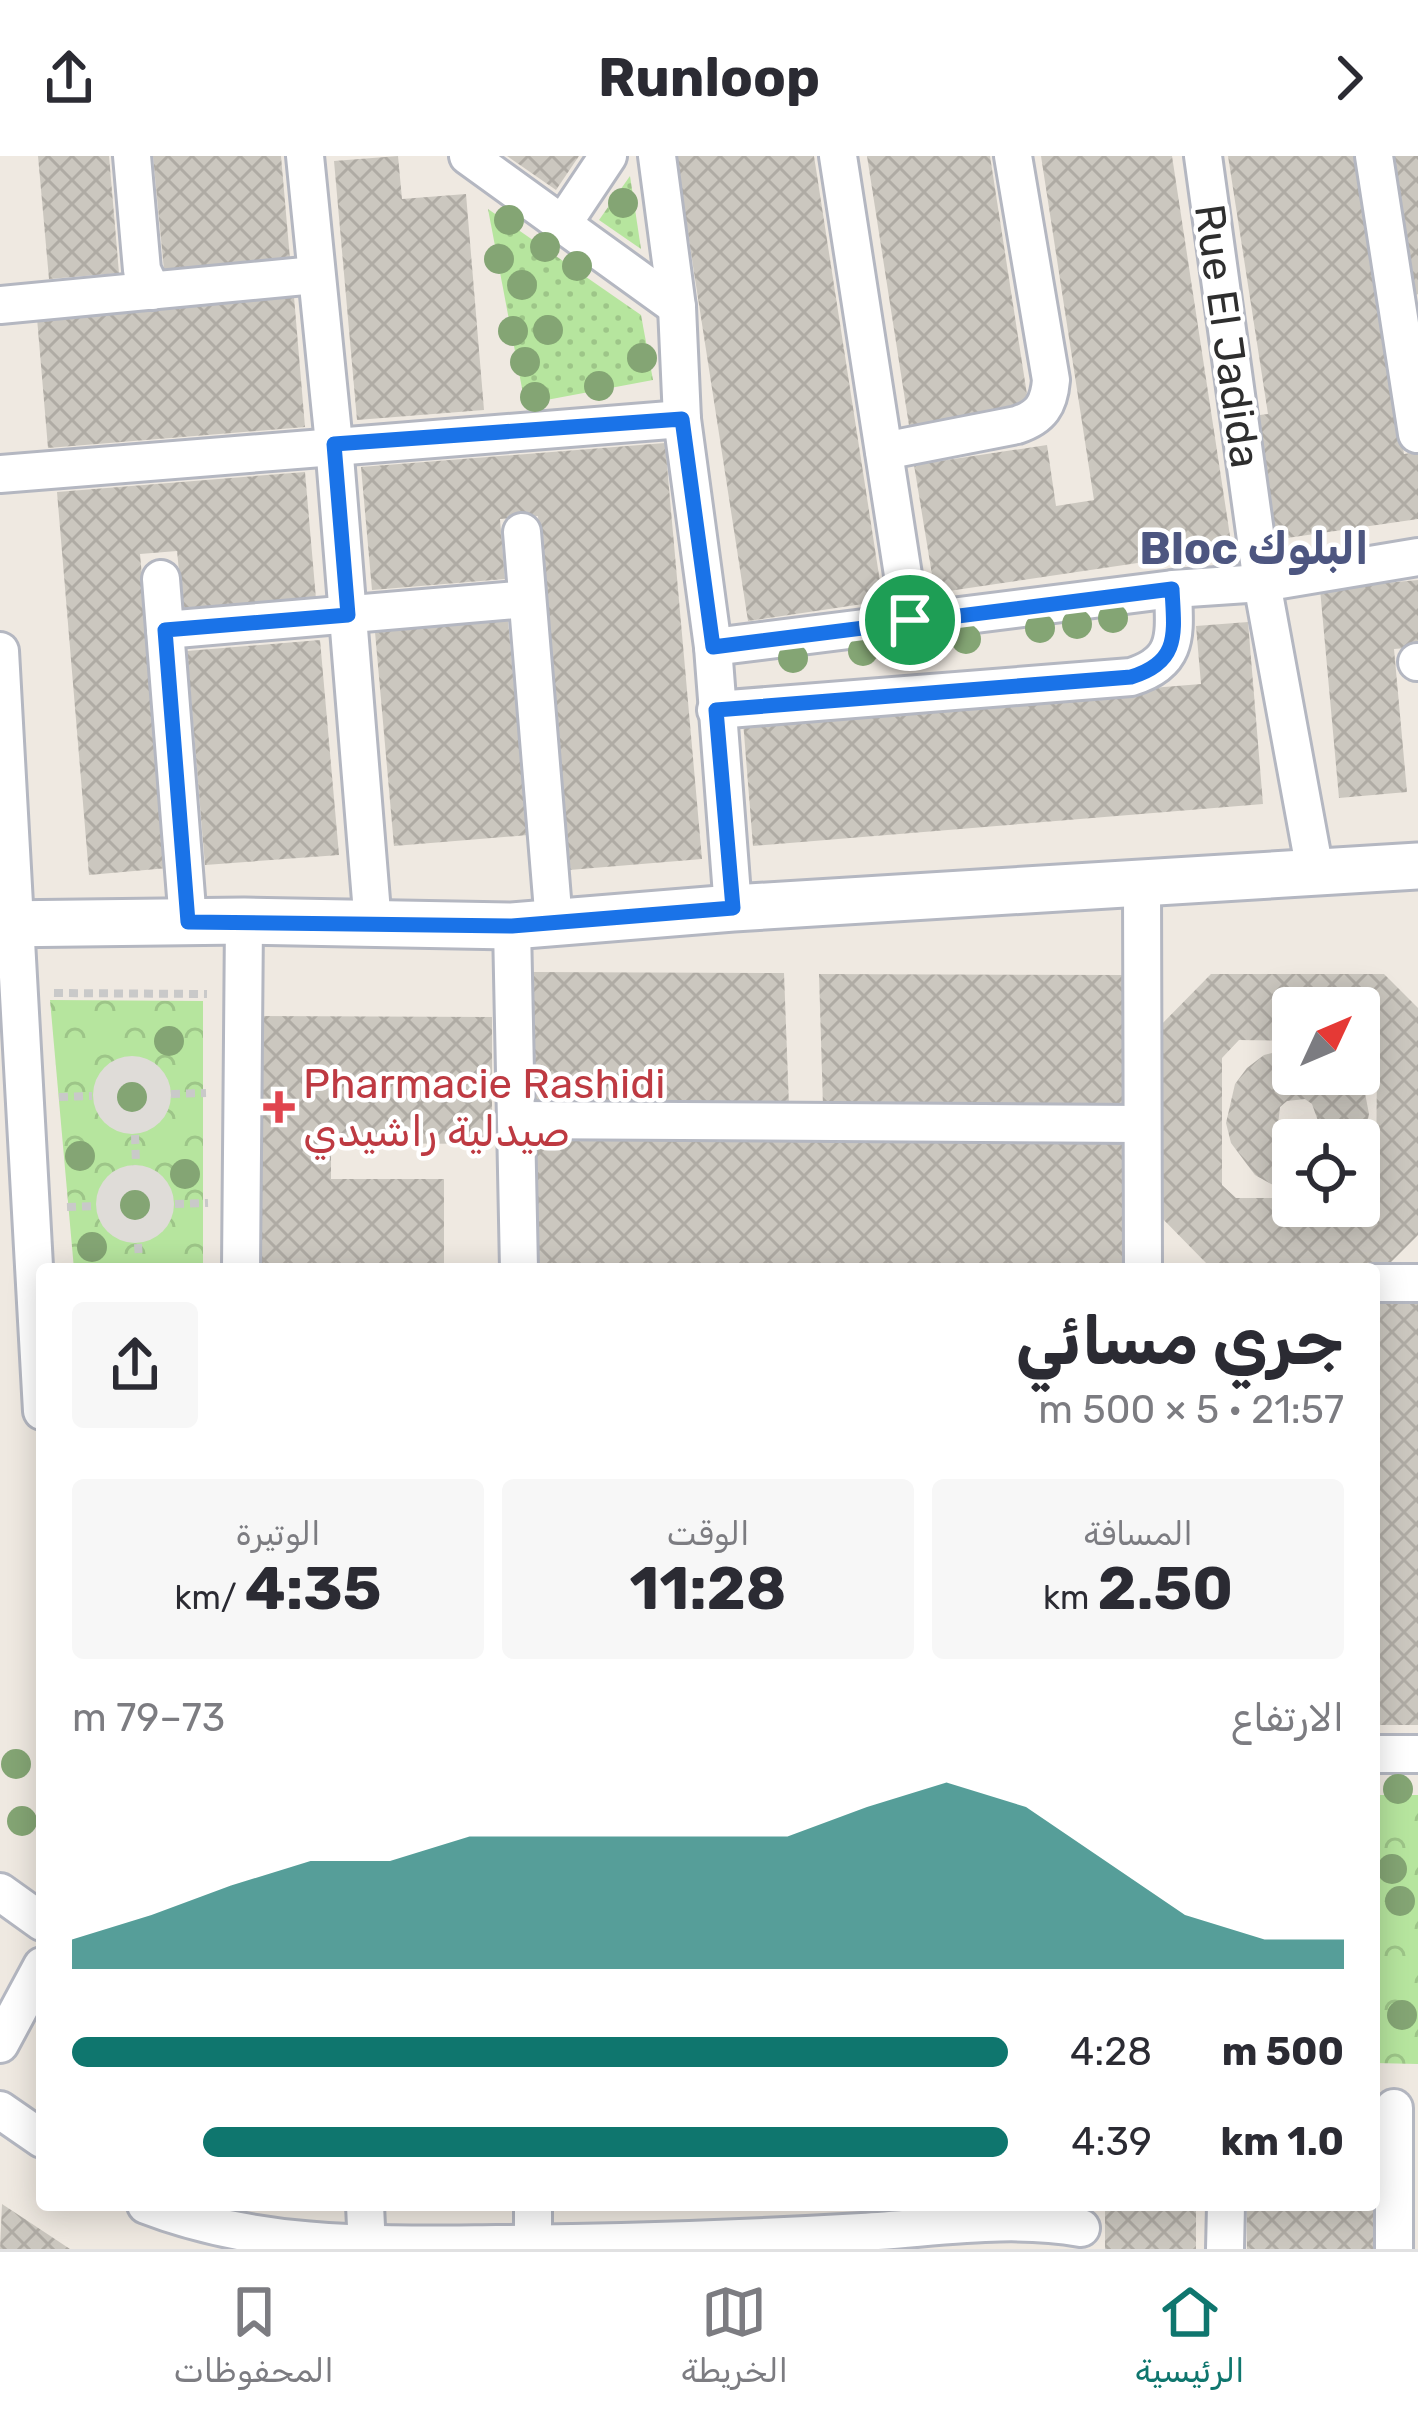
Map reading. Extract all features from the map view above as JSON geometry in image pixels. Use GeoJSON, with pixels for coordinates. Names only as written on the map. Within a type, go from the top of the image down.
{"type":"FeatureCollection","features":[{"type":"Feature","properties":{"kind":"street"},"geometry":{"type":"LineString","coordinates":[[131,156],[142,270],[152,291]]}},
{"type":"Feature","properties":{"kind":"street"},"geometry":{"type":"LineString","coordinates":[[305,156],[374,925]]}},
{"type":"Feature","properties":{"kind":"street"},"geometry":{"type":"LineString","coordinates":[[468,156],[676,307]]}},
{"type":"Feature","properties":{"kind":"street"},"geometry":{"type":"LineString","coordinates":[[564,222],[608,156]]}},
{"type":"Feature","properties":{"kind":"street"},"geometry":{"type":"LineString","coordinates":[[657,156],[676,307],[682,419],[713,647],[733,908]]}},
{"type":"Feature","properties":{"kind":"street"},"geometry":{"type":"LineString","coordinates":[[838,156],[910,620]]}},
{"type":"Feature","properties":{"kind":"street"},"geometry":{"type":"LineString","coordinates":[[884,451],[1017,424],[1034,419],[1045,409],[1051,380],[1012,156]]}},
{"type":"Feature","properties":{"kind":"street","name":"Rue El Jadida"},"geometry":{"type":"LineString","coordinates":[[1203,156],[1262,583],[1315,871]]}},
{"type":"Feature","properties":{"kind":"street"},"geometry":{"type":"LineString","coordinates":[[1374,156],[1413,363],[1417,434]]}},
{"type":"Feature","properties":{"kind":"street"},"geometry":{"type":"LineString","coordinates":[[0,305],[316,275]]}},
{"type":"Feature","properties":{"kind":"street"},"geometry":{"type":"LineString","coordinates":[[0,474],[682,419]]}},
{"type":"Feature","properties":{"kind":"street"},"geometry":{"type":"LineString","coordinates":[[519,1263],[516,1120],[533,925],[522,532]]}},
{"type":"Feature","properties":{"kind":"street"},"geometry":{"type":"LineString","coordinates":[[713,647],[1172,589],[1262,583],[1418,557]]}},
{"type":"Feature","properties":{"kind":"street"},"geometry":{"type":"LineString","coordinates":[[161,579],[188,922]]}},
{"type":"Feature","properties":{"kind":"street"},"geometry":{"type":"LineString","coordinates":[[716,710],[1131,677],[1152,670],[1173,643],[1172,589]]}},
{"type":"Feature","properties":{"kind":"street"},"geometry":{"type":"LineString","coordinates":[[165,630],[527,599]]}},
{"type":"Feature","properties":{"kind":"street"},"geometry":{"type":"LineString","coordinates":[[0,651],[17,1319],[36,1389]]}},
{"type":"Feature","properties":{"kind":"street"},"geometry":{"type":"LineString","coordinates":[[9,925],[244,921],[533,925],[733,908],[1418,866]]}},
{"type":"Feature","properties":{"kind":"street"},"geometry":{"type":"LineString","coordinates":[[1142,885],[1143,1263]]}},
{"type":"Feature","properties":{"kind":"street"},"geometry":{"type":"LineString","coordinates":[[241,1263],[244,921]]}},
{"type":"Feature","properties":{"kind":"street"},"geometry":{"type":"LineString","coordinates":[[516,1120],[1141,1124]]}},
{"type":"Feature","properties":{"kind":"street"},"geometry":{"type":"LineString","coordinates":[[1380,1283],[1418,1283]]}},
{"type":"Feature","properties":{"kind":"street"},"geometry":{"type":"LineString","coordinates":[[1380,1754],[1418,1754]]}},
{"type":"Feature","properties":{"kind":"street"},"geometry":{"type":"LineString","coordinates":[[0,1892],[36,1918]]}},
{"type":"Feature","properties":{"kind":"street"},"geometry":{"type":"LineString","coordinates":[[0,2044],[36,1977]]}},
{"type":"Feature","properties":{"kind":"street"},"geometry":{"type":"LineString","coordinates":[[1394,2249],[1396,2108]]}},
{"type":"Feature","properties":{"kind":"street"},"geometry":{"type":"LineString","coordinates":[[0,2110],[36,2135]]}},
{"type":"Feature","properties":{"kind":"street"},"geometry":{"type":"LineString","coordinates":[[167,2211],[238,2231],[367,2248],[936,2239],[1012,2222],[1081,2228]]}},
{"type":"Feature","properties":{"kind":"street"},"geometry":{"type":"LineString","coordinates":[[365,2211],[367,2248]]}},
{"type":"Feature","properties":{"kind":"street"},"geometry":{"type":"LineString","coordinates":[[532,2244],[533,2211]]}},
{"type":"Feature","properties":{"kind":"street"},"geometry":{"type":"LineString","coordinates":[[1226,2211],[1226,2249]]}},
{"type":"Feature","properties":{"kind":"path"},"geometry":{"type":"LineString","coordinates":[[42,992],[210,994],[210,1013]]}},
{"type":"Feature","properties":{"kind":"path"},"geometry":{"type":"LineString","coordinates":[[210,1073],[210,1115]]}},
{"type":"Feature","properties":{"kind":"path"},"geometry":{"type":"LineString","coordinates":[[171,1094],[210,1093]]}},
{"type":"Feature","properties":{"kind":"path"},"geometry":{"type":"LineString","coordinates":[[51,1097],[92,1096]]}},
{"type":"Feature","properties":{"kind":"path"},"geometry":{"type":"LineString","coordinates":[[135,1135],[136,1165]]}},
{"type":"Feature","properties":{"kind":"path"},"geometry":{"type":"LineString","coordinates":[[209,1225],[210,1180]]}},
{"type":"Feature","properties":{"kind":"path"},"geometry":{"type":"LineString","coordinates":[[175,1204],[209,1203]]}},
{"type":"Feature","properties":{"kind":"path"},"geometry":{"type":"LineString","coordinates":[[63,1228],[62,1207],[96,1206]]}},
{"type":"Feature","properties":{"kind":"path"},"geometry":{"type":"LineString","coordinates":[[138,1244],[139,1259]]}},
{"type":"Feature","properties":{"kind":"green space"},"geometry":{"type":"Polygon","coordinates":[[[630,176],[641,249],[599,220],[630,176]]]}},
{"type":"Feature","properties":{"kind":"green space"},"geometry":{"type":"Polygon","coordinates":[[[488,209],[641,315],[653,380],[525,404],[488,209]]]}},
{"type":"Feature","properties":{"kind":"green space"},"geometry":{"type":"Polygon","coordinates":[[[50,1000],[203,1001],[203,1263],[73,1263],[50,1000]]]}},
{"type":"Feature","properties":{"kind":"green space"},"geometry":{"type":"Polygon","coordinates":[[[1380,1795],[1418,1795],[1418,2064],[1380,2063],[1380,1795]]]}},
{"type":"Feature","properties":{"kind":"shaded area"},"geometry":{"type":"Polygon","coordinates":[[[132,1056],[160,1067],[171,1095],[160,1123],[132,1134],[104,1123],[93,1095],[104,1067],[132,1056]]]}},
{"type":"Feature","properties":{"kind":"shaded area"},"geometry":{"type":"Polygon","coordinates":[[[135,1165],[163,1176],[174,1204],[163,1232],[135,1243],[107,1232],[96,1204],[107,1176],[135,1165]]]}},
{"type":"Feature","properties":{"kind":"building"},"geometry":{"type":"Polygon","coordinates":[[[38,156],[109,156],[119,273],[49,279],[38,156]]]}},
{"type":"Feature","properties":{"kind":"building"},"geometry":{"type":"Polygon","coordinates":[[[153,156],[281,156],[290,259],[164,270],[153,156]]]}},
{"type":"Feature","properties":{"kind":"building"},"geometry":{"type":"Polygon","coordinates":[[[398,156],[402,199],[466,194],[484,410],[357,420],[334,161],[398,156]]]}},
{"type":"Feature","properties":{"kind":"building"},"geometry":{"type":"Polygon","coordinates":[[[507,156],[579,156],[556,190],[507,156]]]}},
{"type":"Feature","properties":{"kind":"building"},"geometry":{"type":"Polygon","coordinates":[[[676,156],[814,156],[883,601],[748,621],[676,156]]]}},
{"type":"Feature","properties":{"kind":"building"},"geometry":{"type":"Polygon","coordinates":[[[867,156],[990,156],[1030,414],[910,432],[867,156]]]}},
{"type":"Feature","properties":{"kind":"building"},"geometry":{"type":"Polygon","coordinates":[[[1041,156],[1172,156],[1232,549],[935,593],[914,465],[1047,445],[1056,506],[1094,500],[1041,156]]]}},
{"type":"Feature","properties":{"kind":"building"},"geometry":{"type":"Polygon","coordinates":[[[1228,156],[1358,156],[1404,454],[1418,452],[1418,519],[1287,538],[1286,533],[1262,537],[1243,417],[1268,414],[1228,156]]]}},
{"type":"Feature","properties":{"kind":"building"},"geometry":{"type":"Polygon","coordinates":[[[1394,156],[1418,156],[1416,295],[1394,156]]]}},
{"type":"Feature","properties":{"kind":"building"},"geometry":{"type":"Polygon","coordinates":[[[294,297],[305,427],[48,448],[37,318],[294,297]]]}},
{"type":"Feature","properties":{"kind":"building"},"geometry":{"type":"Polygon","coordinates":[[[665,443],[702,859],[569,870],[538,516],[500,519],[505,579],[372,590],[361,467],[665,443]]]}},
{"type":"Feature","properties":{"kind":"building"},"geometry":{"type":"Polygon","coordinates":[[[305,472],[316,599],[183,610],[177,551],[140,554],[168,868],[89,875],[57,492],[305,472]]]}},
{"type":"Feature","properties":{"kind":"building"},"geometry":{"type":"Polygon","coordinates":[[[1418,580],[1418,647],[1394,649],[1407,792],[1339,798],[1320,589],[1418,580]]]}},
{"type":"Feature","properties":{"kind":"building"},"geometry":{"type":"Polygon","coordinates":[[[508,621],[528,835],[394,846],[375,632],[508,621]]]}},
{"type":"Feature","properties":{"kind":"building"},"geometry":{"type":"Polygon","coordinates":[[[1248,622],[1263,804],[753,846],[743,721],[1201,684],[1196,626],[1248,622]]]}},
{"type":"Feature","properties":{"kind":"building"},"geometry":{"type":"Polygon","coordinates":[[[320,640],[339,855],[205,865],[187,651],[320,640]]]}},
{"type":"Feature","properties":{"kind":"building"},"geometry":{"type":"Polygon","coordinates":[[[533,972],[784,973],[789,1106],[533,1105],[533,972]]]}},
{"type":"Feature","properties":{"kind":"building"},"geometry":{"type":"Polygon","coordinates":[[[819,974],[1126,975],[1126,1108],[823,1106],[819,974]]]}},
{"type":"Feature","properties":{"kind":"building"},"geometry":{"type":"Polygon","coordinates":[[[1211,974],[1384,974],[1418,1008],[1418,1235],[1389,1264],[1206,1263],[1156,1212],[1155,1031],[1211,974]],[[1272,987],[1272,1041],[1239,1040],[1222,1058],[1222,1185],[1236,1198],[1272,1198],[1272,1227],[1380,1227],[1380,987],[1272,987]]]}},
{"type":"Feature","properties":{"kind":"building"},"geometry":{"type":"Polygon","coordinates":[[[253,1016],[492,1017],[492,1144],[331,1143],[331,1179],[444,1179],[444,1263],[253,1263],[253,1016]]]}},
{"type":"Feature","properties":{"kind":"building"},"geometry":{"type":"Polygon","coordinates":[[[1272,1053],[1272,1095],[1365,1095],[1369,1114],[1368,1119],[1317,1119],[1305,1099],[1287,1101],[1280,1107],[1279,1119],[1272,1119],[1272,1184],[1255,1175],[1231,1143],[1226,1123],[1235,1084],[1264,1055],[1272,1053]]]}},
{"type":"Feature","properties":{"kind":"building"},"geometry":{"type":"Polygon","coordinates":[[[533,1139],[1126,1142],[1126,1263],[533,1263],[533,1139]]]}},
{"type":"Feature","properties":{"kind":"building"},"geometry":{"type":"Polygon","coordinates":[[[1380,1303],[1418,1304],[1418,1725],[1380,1725],[1380,1303]]]}},
{"type":"Feature","properties":{"kind":"building"},"geometry":{"type":"Polygon","coordinates":[[[2,2204],[70,2249],[0,2249],[2,2204]]]}},
{"type":"Feature","properties":{"kind":"building"},"geometry":{"type":"Polygon","coordinates":[[[1105,2211],[1196,2211],[1196,2249],[1105,2249],[1105,2211]]]}},
{"type":"Feature","properties":{"kind":"building"},"geometry":{"type":"Polygon","coordinates":[[[1247,2211],[1374,2211],[1374,2249],[1247,2249],[1247,2211]]]}},
{"type":"Feature","properties":{"kind":"place","name":"Pharmacie Rashidi صيدلية راشيدي"},"geometry":{"type":"Point","coordinates":[279,1107]}},
{"type":"Feature","properties":{"kind":"district","name":"Bloc البلوك"},"geometry":{"type":"Point","coordinates":[1254,548]}},
{"type":"Feature","properties":{"kind":"route"},"geometry":{"type":"LineString","coordinates":[[682,419],[713,647],[910,620],[1172,589],[1173,643],[1152,670],[1131,677],[716,710],[733,908],[512,926],[188,922],[165,630],[348,615],[334,444],[682,419]]}}]}
